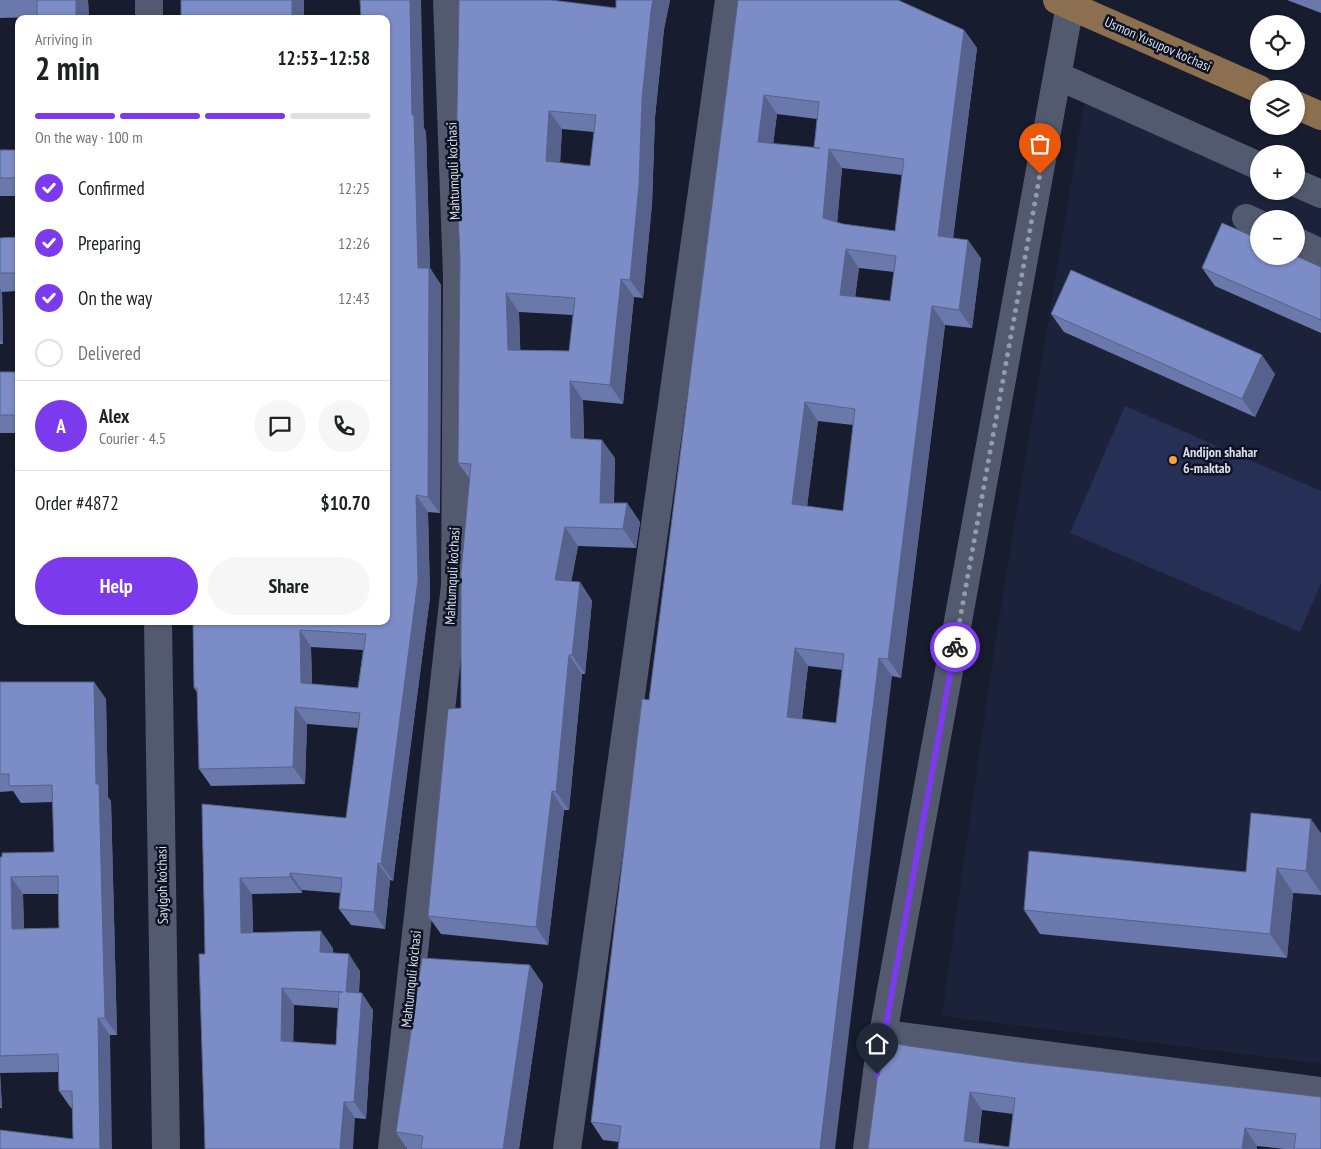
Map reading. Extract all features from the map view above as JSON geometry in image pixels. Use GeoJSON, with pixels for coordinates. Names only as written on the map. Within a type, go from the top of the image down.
{"type":"FeatureCollection","features":[{"type":"Feature","properties":{"kind":"main road","name":"Usmon Yusupov ko'chasi"},"geometry":{"type":"LineString","coordinates":[[1063,3],[1250,85]]}},
{"type":"Feature","properties":{"kind":"main road"},"geometry":{"type":"LineString","coordinates":[[1305,109],[1321,116]]}},
{"type":"Feature","properties":{"kind":"street"},"geometry":{"type":"LineString","coordinates":[[149,0],[149,15]]}},
{"type":"Feature","properties":{"kind":"street","name":"Mahtumquli ko'chasi"},"geometry":{"type":"LineString","coordinates":[[392,1149],[454,585],[457,276],[447,0]]}},
{"type":"Feature","properties":{"kind":"street"},"geometry":{"type":"LineString","coordinates":[[567,1149],[729,0]]}},
{"type":"Feature","properties":{"kind":"street"},"geometry":{"type":"LineString","coordinates":[[867,1149],[879,1056],[885,1034],[1058,76],[1063,3]]}},
{"type":"Feature","properties":{"kind":"street"},"geometry":{"type":"LineString","coordinates":[[1058,76],[1250,162]]}},
{"type":"Feature","properties":{"kind":"street"},"geometry":{"type":"LineString","coordinates":[[1305,187],[1321,194]]}},
{"type":"Feature","properties":{"kind":"street"},"geometry":{"type":"LineString","coordinates":[[1305,245],[1321,253]]}},
{"type":"Feature","properties":{"kind":"street","name":"Saylgoh ko'chasi"},"geometry":{"type":"LineString","coordinates":[[158,625],[166,1149]]}},
{"type":"Feature","properties":{"kind":"street"},"geometry":{"type":"LineString","coordinates":[[885,1034],[1321,1091]]}},
{"type":"Feature","properties":{"kind":"shaded area"},"geometry":{"type":"Polygon","coordinates":[[[1085,97],[1250,172],[1250,200],[1305,200],[1305,197],[1321,205],[1321,1064],[942,1016],[992,663],[1085,97]]]}},
{"type":"Feature","properties":{"kind":"shaded area"},"geometry":{"type":"Polygon","coordinates":[[[1125,406],[1321,491],[1321,583],[1300,632],[1070,533],[1125,406]]]}},
{"type":"Feature","properties":{"kind":"building"},"geometry":{"type":"Polygon","coordinates":[[[37,0],[76,0],[76,15],[37,15],[37,0]]]}},
{"type":"Feature","properties":{"kind":"building"},"geometry":{"type":"Polygon","coordinates":[[[181,0],[292,0],[292,15],[181,15],[181,0]]]}},
{"type":"Feature","properties":{"kind":"building"},"geometry":{"type":"Polygon","coordinates":[[[360,0],[410,0],[418,268],[429,268],[428,497],[416,495],[418,580],[381,864],[378,863],[374,912],[339,909],[342,878],[290,873],[290,877],[240,878],[241,933],[321,931],[320,952],[349,954],[346,992],[362,993],[354,1102],[344,1102],[340,1149],[205,1149],[199,954],[205,954],[202,804],[346,818],[360,713],[295,707],[293,767],[199,769],[197,688],[194,688],[193,625],[390,625],[390,15],[361,15],[360,0]],[[300,630],[301,683],[358,688],[366,634],[300,630]],[[282,988],[281,1041],[336,1045],[339,992],[343,992],[282,988]]]}},
{"type":"Feature","properties":{"kind":"building"},"geometry":{"type":"Polygon","coordinates":[[[459,0],[551,0],[616,8],[616,0],[653,0],[642,98],[639,185],[630,280],[621,279],[610,385],[570,381],[571,438],[602,440],[600,503],[627,503],[623,529],[565,527],[555,580],[580,582],[572,655],[569,655],[556,792],[552,791],[536,927],[428,916],[448,709],[461,708],[461,572],[471,464],[458,463],[460,258],[456,165],[459,0]],[[549,111],[546,161],[590,166],[596,115],[549,111]],[[506,293],[508,350],[569,351],[575,298],[506,293]]]}},
{"type":"Feature","properties":{"kind":"building"},"geometry":{"type":"Polygon","coordinates":[[[738,0],[898,0],[964,30],[938,236],[968,240],[959,310],[932,306],[888,659],[879,658],[820,1149],[618,1149],[621,1126],[591,1122],[642,699],[649,700],[738,0]],[[764,95],[758,142],[814,147],[819,102],[764,95]],[[829,149],[823,218],[843,224],[895,231],[904,159],[829,149]],[[846,249],[840,295],[890,301],[896,256],[846,249]],[[805,402],[792,504],[843,511],[855,409],[805,402]],[[795,648],[787,717],[836,723],[844,654],[795,648]]]}},
{"type":"Feature","properties":{"kind":"building"},"geometry":{"type":"Polygon","coordinates":[[[0,150],[15,150],[15,178],[0,178],[0,150]]]}},
{"type":"Feature","properties":{"kind":"building"},"geometry":{"type":"Polygon","coordinates":[[[1222,223],[1250,235],[1250,265],[1305,265],[1305,260],[1321,267],[1321,320],[1202,268],[1222,223]]]}},
{"type":"Feature","properties":{"kind":"building"},"geometry":{"type":"Polygon","coordinates":[[[15,237],[15,273],[0,273],[0,238],[15,237]]]}},
{"type":"Feature","properties":{"kind":"building"},"geometry":{"type":"Polygon","coordinates":[[[1071,270],[1262,355],[1242,399],[1051,314],[1071,270]]]}},
{"type":"Feature","properties":{"kind":"building"},"geometry":{"type":"Polygon","coordinates":[[[0,372],[15,372],[15,415],[0,415],[0,372]]]}},
{"type":"Feature","properties":{"kind":"building"},"geometry":{"type":"Polygon","coordinates":[[[0,682],[94,682],[96,784],[99,784],[105,1018],[98,1018],[100,1149],[0,1149],[0,1130],[73,1139],[72,1091],[59,1091],[58,1054],[0,1056],[0,857],[2,857],[2,853],[54,852],[52,785],[9,786],[9,774],[0,774],[0,682]],[[58,876],[11,877],[12,929],[59,928],[58,876]]]}},
{"type":"Feature","properties":{"kind":"building"},"geometry":{"type":"Polygon","coordinates":[[[1251,813],[1311,819],[1306,871],[1277,868],[1270,934],[1024,910],[1029,851],[1246,872],[1251,813]]]}},
{"type":"Feature","properties":{"kind":"building"},"geometry":{"type":"Polygon","coordinates":[[[422,958],[530,965],[503,1149],[421,1149],[423,1136],[396,1132],[422,958]]]}},
{"type":"Feature","properties":{"kind":"building"},"geometry":{"type":"Polygon","coordinates":[[[882,1042],[1019,1062],[1321,1097],[1321,1149],[1294,1149],[1296,1134],[1245,1128],[1242,1149],[868,1149],[882,1042]],[[970,1092],[964,1141],[1009,1147],[1015,1098],[970,1092]]]}},
{"type":"Feature","properties":{"kind":"way so far"},"geometry":{"type":"LineString","coordinates":[[955,647],[1040,174]]}},
{"type":"Feature","properties":{"kind":"place","name":"Andijon shahar 6-maktab"},"geometry":{"type":"Point","coordinates":[1173,460]}},
{"type":"Feature","properties":{"kind":"route"},"geometry":{"type":"LineString","coordinates":[[877,1074],[955,647]]}}]}
